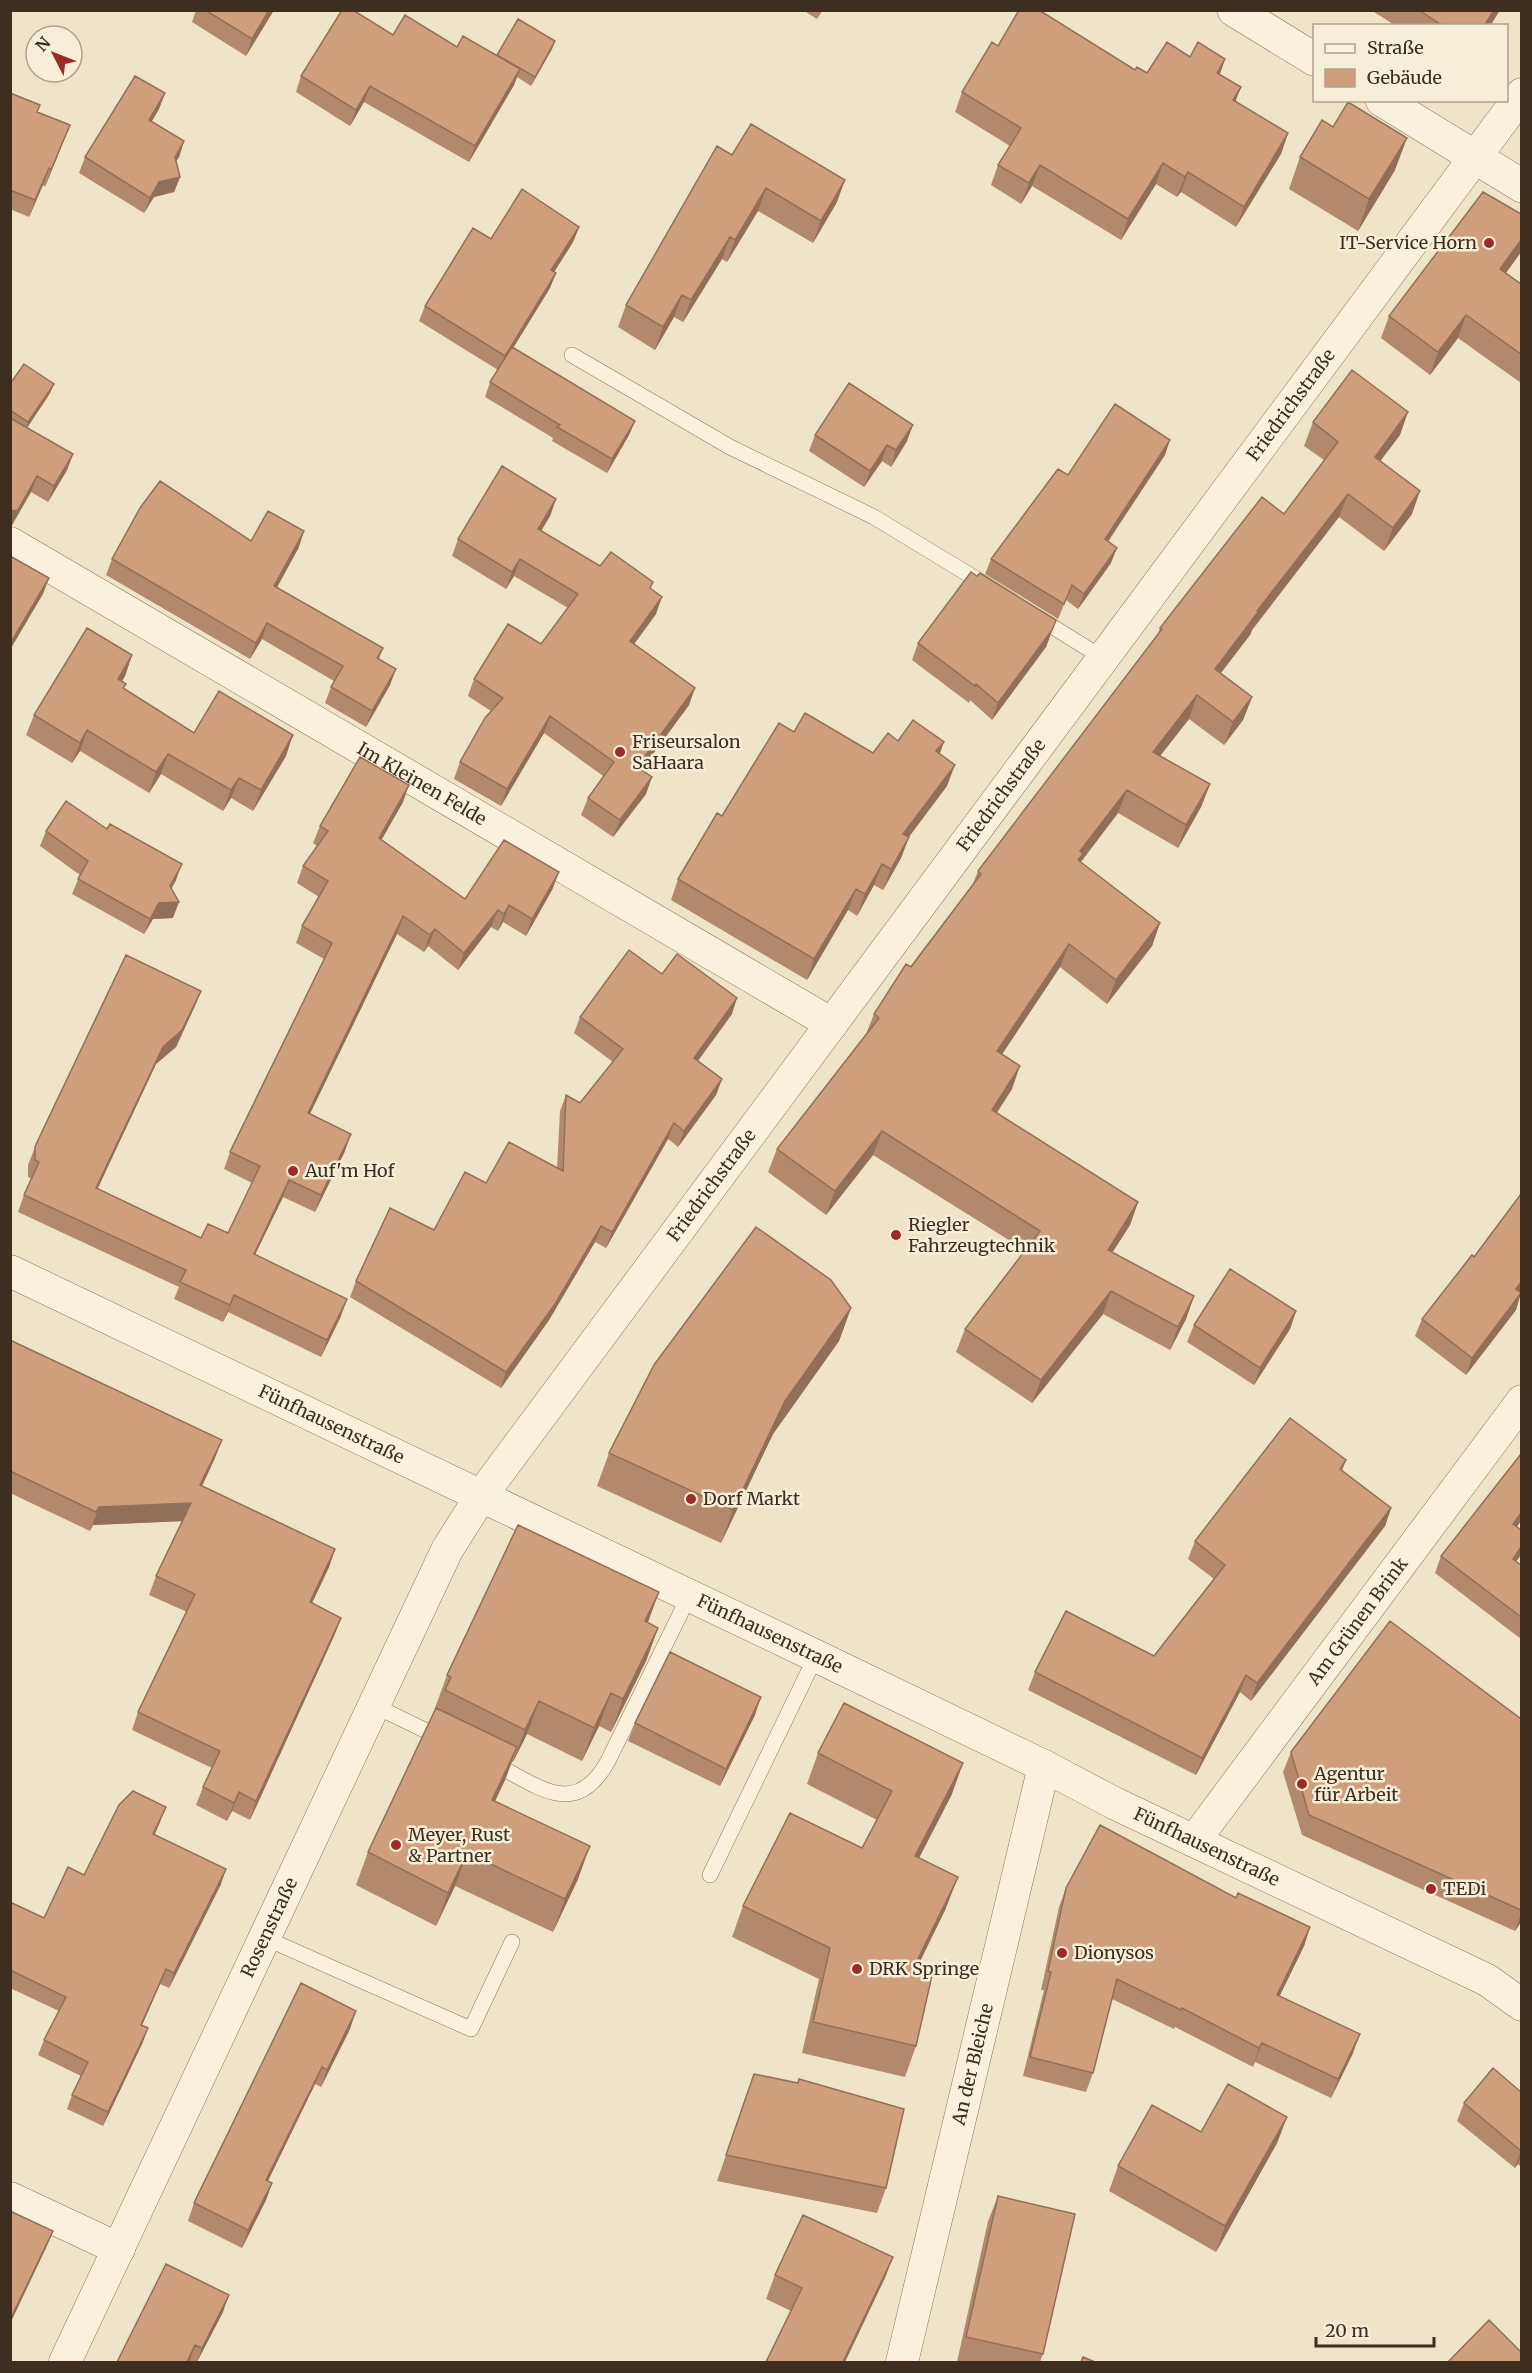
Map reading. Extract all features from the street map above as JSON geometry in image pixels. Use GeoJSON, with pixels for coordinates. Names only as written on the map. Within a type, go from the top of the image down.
{"type":"FeatureCollection","features":[{"type":"Feature","properties":{"kind":"street"},"geometry":{"type":"LineString","coordinates":[[1234,10],[1313,59]]}},
{"type":"Feature","properties":{"kind":"street","name":"Friedrichstraße"},"geometry":{"type":"LineString","coordinates":[[481,1496],[1521,94]]}},
{"type":"Feature","properties":{"kind":"street"},"geometry":{"type":"LineString","coordinates":[[1385,102],[1521,186]]}},
{"type":"Feature","properties":{"kind":"street","name":"Im Kleinen Felde"},"geometry":{"type":"LineString","coordinates":[[10,543],[832,1024]]}},
{"type":"Feature","properties":{"kind":"street","name":"Fünfhausenstraße"},"geometry":{"type":"LineString","coordinates":[[10,1271],[1487,1980],[1521,2005]]}},
{"type":"Feature","properties":{"kind":"street","name":"Am Grünen Brink"},"geometry":{"type":"LineString","coordinates":[[1194,1841],[1521,1401]]}},
{"type":"Feature","properties":{"kind":"street","name":"Rosenstraße"},"geometry":{"type":"LineString","coordinates":[[65,2362],[447,1550],[481,1496]]}},
{"type":"Feature","properties":{"kind":"street","name":"An der Bleiche"},"geometry":{"type":"LineString","coordinates":[[902,2362],[1044,1766]]}},
{"type":"Feature","properties":{"kind":"street"},"geometry":{"type":"LineString","coordinates":[[10,2198],[119,2249]]}},
{"type":"Feature","properties":{"kind":"lane"},"geometry":{"type":"LineString","coordinates":[[572,355],[730,447],[874,516],[1001,595]]}},
{"type":"Feature","properties":{"kind":"lane"},"geometry":{"type":"LineString","coordinates":[[1020,607],[1103,658]]}},
{"type":"Feature","properties":{"kind":"lane"},"geometry":{"type":"LineString","coordinates":[[475,1755],[558,1795],[572,1795],[592,1784],[608,1761],[689,1596]]}},
{"type":"Feature","properties":{"kind":"lane"},"geometry":{"type":"LineString","coordinates":[[710,1875],[816,1656]]}},
{"type":"Feature","properties":{"kind":"lane"},"geometry":{"type":"LineString","coordinates":[[375,1706],[455,1744]]}},
{"type":"Feature","properties":{"kind":"lane"},"geometry":{"type":"LineString","coordinates":[[265,1938],[471,2029],[512,1942]]}},
{"type":"Feature","properties":{"kind":"building"},"geometry":{"type":"Polygon","coordinates":[[[205,10],[269,10],[252,39],[205,10]]]}},
{"type":"Feature","properties":{"kind":"building"},"geometry":{"type":"Polygon","coordinates":[[[342,10],[353,10],[393,35],[405,15],[457,47],[463,36],[520,69],[475,146],[370,86],[356,110],[301,76],[342,10]]]}},
{"type":"Feature","properties":{"kind":"building"},"geometry":{"type":"Polygon","coordinates":[[[1019,10],[1039,10],[1135,70],[1137,67],[1147,73],[1167,42],[1190,57],[1198,42],[1225,59],[1217,73],[1241,87],[1233,100],[1288,133],[1244,207],[1188,172],[1185,177],[1163,163],[1128,219],[1040,165],[1029,183],[998,165],[1021,128],[962,92],[992,42],[998,46],[1019,10]]]}},
{"type":"Feature","properties":{"kind":"building"},"geometry":{"type":"Polygon","coordinates":[[[1419,10],[1494,10],[1485,24],[1440,24],[1419,10]]]}},
{"type":"Feature","properties":{"kind":"building"},"geometry":{"type":"Polygon","coordinates":[[[518,19],[555,41],[535,77],[497,55],[518,19]]]}},
{"type":"Feature","properties":{"kind":"building"},"geometry":{"type":"Polygon","coordinates":[[[135,76],[165,93],[149,120],[184,141],[175,157],[180,177],[159,182],[150,198],[85,157],[135,76]]]}},
{"type":"Feature","properties":{"kind":"building"},"geometry":{"type":"Polygon","coordinates":[[[10,93],[40,105],[37,112],[70,125],[51,170],[49,168],[35,200],[10,190],[10,93]]]}},
{"type":"Feature","properties":{"kind":"building"},"geometry":{"type":"Polygon","coordinates":[[[1348,102],[1407,138],[1369,199],[1300,157],[1322,120],[1333,127],[1348,102]]]}},
{"type":"Feature","properties":{"kind":"building"},"geometry":{"type":"Polygon","coordinates":[[[751,124],[845,180],[821,221],[766,188],[735,240],[730,237],[691,300],[682,295],[663,327],[626,305],[717,146],[732,155],[751,124]]]}},
{"type":"Feature","properties":{"kind":"building"},"geometry":{"type":"Polygon","coordinates":[[[522,189],[579,227],[551,270],[556,273],[505,356],[425,306],[473,228],[491,239],[522,189]]]}},
{"type":"Feature","properties":{"kind":"building"},"geometry":{"type":"Polygon","coordinates":[[[1483,192],[1521,214],[1521,240],[1500,269],[1521,284],[1521,354],[1466,315],[1438,352],[1389,316],[1483,192]]]}},
{"type":"Feature","properties":{"kind":"building"},"geometry":{"type":"Polygon","coordinates":[[[512,347],[635,421],[612,459],[557,427],[560,425],[490,382],[512,347]]]}},
{"type":"Feature","properties":{"kind":"building"},"geometry":{"type":"Polygon","coordinates":[[[24,364],[54,384],[28,422],[10,410],[10,384],[24,364]]]}},
{"type":"Feature","properties":{"kind":"building"},"geometry":{"type":"Polygon","coordinates":[[[1352,370],[1408,412],[1375,457],[1420,491],[1393,528],[1348,494],[1257,611],[1215,669],[1252,697],[1233,722],[1197,695],[1153,752],[1210,784],[1186,825],[1127,790],[1080,851],[1083,854],[1078,860],[1160,923],[1116,980],[1069,944],[997,1051],[1020,1066],[992,1110],[1138,1202],[1108,1250],[1194,1296],[1178,1327],[1111,1291],[1041,1380],[965,1329],[1040,1231],[882,1131],[835,1191],[777,1149],[879,1018],[874,1014],[906,964],[911,967],[981,874],[978,871],[1162,629],[1160,628],[1262,497],[1284,514],[1338,442],[1313,422],[1352,370]]]}},
{"type":"Feature","properties":{"kind":"building"},"geometry":{"type":"Polygon","coordinates":[[[849,383],[913,425],[896,450],[887,445],[870,471],[815,435],[849,383]]]}},
{"type":"Feature","properties":{"kind":"building"},"geometry":{"type":"Polygon","coordinates":[[[1115,404],[1170,440],[1105,539],[1117,548],[1084,594],[1072,585],[1064,604],[991,559],[1058,469],[1068,475],[1115,404]]]}},
{"type":"Feature","properties":{"kind":"building"},"geometry":{"type":"Polygon","coordinates":[[[10,418],[73,454],[54,486],[37,476],[18,510],[10,511],[10,418]]]}},
{"type":"Feature","properties":{"kind":"building"},"geometry":{"type":"Polygon","coordinates":[[[502,466],[556,499],[538,529],[600,566],[611,552],[653,582],[650,588],[662,597],[630,641],[695,688],[637,767],[652,777],[620,820],[588,798],[614,762],[550,716],[507,789],[460,762],[485,718],[503,698],[474,679],[508,624],[541,644],[578,594],[520,559],[512,572],[458,539],[502,466]]]}},
{"type":"Feature","properties":{"kind":"building"},"geometry":{"type":"Polygon","coordinates":[[[160,481],[251,541],[268,511],[304,531],[274,586],[383,648],[377,658],[396,669],[372,711],[331,687],[343,666],[267,623],[256,643],[112,559],[140,508],[160,481]]]}},
{"type":"Feature","properties":{"kind":"building"},"geometry":{"type":"Polygon","coordinates":[[[10,556],[49,578],[10,644],[10,556]]]}},
{"type":"Feature","properties":{"kind":"building"},"geometry":{"type":"Polygon","coordinates":[[[971,572],[977,576],[980,573],[1056,620],[1052,630],[998,703],[976,684],[975,686],[918,643],[971,572]]]}},
{"type":"Feature","properties":{"kind":"building"},"geometry":{"type":"Polygon","coordinates":[[[87,628],[132,655],[118,679],[126,684],[123,688],[194,733],[219,691],[293,735],[261,790],[239,778],[231,790],[168,754],[156,772],[87,730],[80,743],[34,715],[87,628]]]}},
{"type":"Feature","properties":{"kind":"building"},"geometry":{"type":"Polygon","coordinates":[[[805,713],[873,753],[888,733],[898,741],[913,720],[944,742],[936,751],[955,765],[903,834],[909,837],[891,869],[882,864],[865,894],[856,889],[814,959],[678,879],[717,813],[722,816],[779,723],[794,732],[805,713]]]}},
{"type":"Feature","properties":{"kind":"building"},"geometry":{"type":"Polygon","coordinates":[[[360,757],[409,785],[379,838],[465,899],[504,840],[559,872],[532,919],[509,905],[504,914],[498,910],[464,953],[435,929],[430,935],[403,916],[308,1113],[351,1134],[321,1195],[289,1180],[254,1254],[347,1299],[327,1340],[234,1295],[230,1305],[180,1282],[186,1270],[24,1195],[39,1162],[35,1160],[35,1147],[126,955],[201,991],[182,1030],[163,1047],[96,1188],[201,1238],[208,1224],[228,1233],[260,1166],[230,1152],[332,943],[302,926],[328,881],[303,866],[328,831],[320,826],[360,757]]]}},
{"type":"Feature","properties":{"kind":"building"},"geometry":{"type":"Polygon","coordinates":[[[66,801],[107,829],[110,824],[182,864],[170,886],[179,902],[159,903],[150,919],[78,879],[88,861],[46,831],[66,801]]]}},
{"type":"Feature","properties":{"kind":"building"},"geometry":{"type":"Polygon","coordinates":[[[629,950],[662,974],[677,954],[737,998],[694,1058],[722,1079],[684,1131],[674,1123],[612,1232],[601,1226],[555,1304],[506,1372],[356,1281],[390,1208],[434,1230],[465,1172],[486,1183],[509,1142],[563,1171],[566,1095],[580,1103],[623,1049],[580,1017],[629,950]]]}},
{"type":"Feature","properties":{"kind":"building"},"geometry":{"type":"Polygon","coordinates":[[[1521,1194],[1521,1282],[1516,1289],[1521,1293],[1472,1358],[1422,1319],[1472,1255],[1474,1257],[1521,1194]]]}},
{"type":"Feature","properties":{"kind":"building"},"geometry":{"type":"Polygon","coordinates":[[[756,1227],[831,1280],[851,1308],[785,1401],[733,1510],[609,1453],[654,1365],[756,1227]]]}},
{"type":"Feature","properties":{"kind":"building"},"geometry":{"type":"Polygon","coordinates":[[[1230,1269],[1296,1311],[1260,1368],[1194,1325],[1230,1269]]]}},
{"type":"Feature","properties":{"kind":"building"},"geometry":{"type":"Polygon","coordinates":[[[10,1340],[222,1440],[200,1485],[335,1549],[310,1602],[341,1618],[256,1801],[239,1792],[234,1803],[203,1787],[220,1751],[138,1712],[195,1594],[156,1576],[191,1503],[99,1507],[96,1512],[10,1471],[10,1340]]]}},
{"type":"Feature","properties":{"kind":"building"},"geometry":{"type":"Polygon","coordinates":[[[1290,1418],[1346,1460],[1340,1469],[1391,1508],[1257,1683],[1246,1675],[1202,1758],[1035,1672],[1066,1611],[1154,1656],[1225,1565],[1195,1541],[1290,1418]]]}},
{"type":"Feature","properties":{"kind":"building"},"geometry":{"type":"Polygon","coordinates":[[[1521,1454],[1521,1513],[1513,1524],[1521,1530],[1521,1547],[1513,1559],[1521,1565],[1521,1617],[1441,1556],[1521,1454]]]}},
{"type":"Feature","properties":{"kind":"building"},"geometry":{"type":"Polygon","coordinates":[[[518,1525],[659,1592],[645,1621],[658,1628],[623,1699],[611,1693],[594,1728],[539,1701],[525,1730],[445,1690],[451,1677],[447,1675],[518,1525]]]}},
{"type":"Feature","properties":{"kind":"building"},"geometry":{"type":"Polygon","coordinates":[[[1390,1621],[1521,1719],[1521,1910],[1309,1815],[1291,1752],[1390,1621]]]}},
{"type":"Feature","properties":{"kind":"building"},"geometry":{"type":"Polygon","coordinates":[[[670,1652],[761,1697],[726,1769],[635,1723],[670,1652]]]}},
{"type":"Feature","properties":{"kind":"building"},"geometry":{"type":"Polygon","coordinates":[[[844,1703],[963,1763],[915,1856],[958,1877],[914,1967],[933,1971],[916,2046],[813,2022],[830,1948],[743,1906],[790,1813],[862,1848],[892,1791],[818,1753],[844,1703]]]}},
{"type":"Feature","properties":{"kind":"building"},"geometry":{"type":"Polygon","coordinates":[[[436,1708],[517,1747],[492,1800],[590,1846],[565,1899],[467,1853],[448,1893],[368,1852],[436,1708]]]}},
{"type":"Feature","properties":{"kind":"building"},"geometry":{"type":"Polygon","coordinates":[[[133,1791],[166,1807],[153,1834],[226,1869],[174,1973],[166,1969],[141,2025],[148,2028],[108,2112],[72,2095],[88,2062],[44,2040],[66,1997],[10,1970],[10,1902],[44,1918],[68,1867],[84,1875],[119,1805],[133,1791]]]}},
{"type":"Feature","properties":{"kind":"building"},"geometry":{"type":"Polygon","coordinates":[[[1100,1825],[1236,1898],[1238,1893],[1310,1927],[1277,1995],[1360,2034],[1338,2079],[1262,2043],[1259,2048],[1182,2008],[1181,2010],[1117,1979],[1093,2073],[1030,2057],[1051,1972],[1048,1971],[1066,1888],[1100,1825]]]}},
{"type":"Feature","properties":{"kind":"building"},"geometry":{"type":"Polygon","coordinates":[[[301,1983],[356,2011],[327,2070],[322,2067],[266,2180],[272,2183],[248,2230],[194,2203],[301,1983]]]}},
{"type":"Feature","properties":{"kind":"building"},"geometry":{"type":"Polygon","coordinates":[[[1493,2068],[1521,2092],[1521,2151],[1464,2103],[1493,2068]]]}},
{"type":"Feature","properties":{"kind":"building"},"geometry":{"type":"Polygon","coordinates":[[[754,2074],[798,2083],[799,2079],[904,2109],[886,2188],[726,2155],[754,2074]]]}},
{"type":"Feature","properties":{"kind":"building"},"geometry":{"type":"Polygon","coordinates":[[[1228,2084],[1287,2117],[1225,2226],[1118,2166],[1152,2105],[1201,2132],[1228,2084]]]}},
{"type":"Feature","properties":{"kind":"building"},"geometry":{"type":"Polygon","coordinates":[[[998,2196],[1075,2214],[1043,2354],[966,2337],[998,2196]]]}},
{"type":"Feature","properties":{"kind":"building"},"geometry":{"type":"Polygon","coordinates":[[[10,2211],[53,2231],[10,2320],[10,2211]]]}},
{"type":"Feature","properties":{"kind":"building"},"geometry":{"type":"Polygon","coordinates":[[[803,2215],[893,2257],[843,2362],[766,2362],[802,2288],[775,2275],[803,2215]]]}},
{"type":"Feature","properties":{"kind":"building"},"geometry":{"type":"Polygon","coordinates":[[[166,2264],[229,2295],[202,2348],[195,2345],[187,2362],[117,2362],[166,2264]]]}},
{"type":"Feature","properties":{"kind":"building"},"geometry":{"type":"Polygon","coordinates":[[[1489,2320],[1521,2352],[1521,2362],[1448,2362],[1489,2320]]]}},
{"type":"Feature","properties":{"kind":"building"},"geometry":{"type":"Polygon","coordinates":[[[1083,2357],[1095,2362],[1081,2362],[1083,2357]]]}},
{"type":"Feature","properties":{"kind":"place","name":"IT-Service Horn"},"geometry":{"type":"Point","coordinates":[1489,243]}},
{"type":"Feature","properties":{"kind":"place","name":"Friseursalon SaHaara"},"geometry":{"type":"Point","coordinates":[620,752]}},
{"type":"Feature","properties":{"kind":"place","name":"Auf'm Hof"},"geometry":{"type":"Point","coordinates":[293,1171]}},
{"type":"Feature","properties":{"kind":"place","name":"Riegler Fahrzeugtechnik"},"geometry":{"type":"Point","coordinates":[896,1235]}},
{"type":"Feature","properties":{"kind":"place","name":"Dorf Markt"},"geometry":{"type":"Point","coordinates":[691,1499]}},
{"type":"Feature","properties":{"kind":"place","name":"Agentur für Arbeit"},"geometry":{"type":"Point","coordinates":[1302,1784]}},
{"type":"Feature","properties":{"kind":"place","name":"Meyer, Rust & Partner"},"geometry":{"type":"Point","coordinates":[396,1845]}},
{"type":"Feature","properties":{"kind":"place","name":"TEDi"},"geometry":{"type":"Point","coordinates":[1431,1889]}},
{"type":"Feature","properties":{"kind":"place","name":"Dionysos"},"geometry":{"type":"Point","coordinates":[1062,1953]}},
{"type":"Feature","properties":{"kind":"place","name":"DRK Springe"},"geometry":{"type":"Point","coordinates":[857,1969]}}]}
